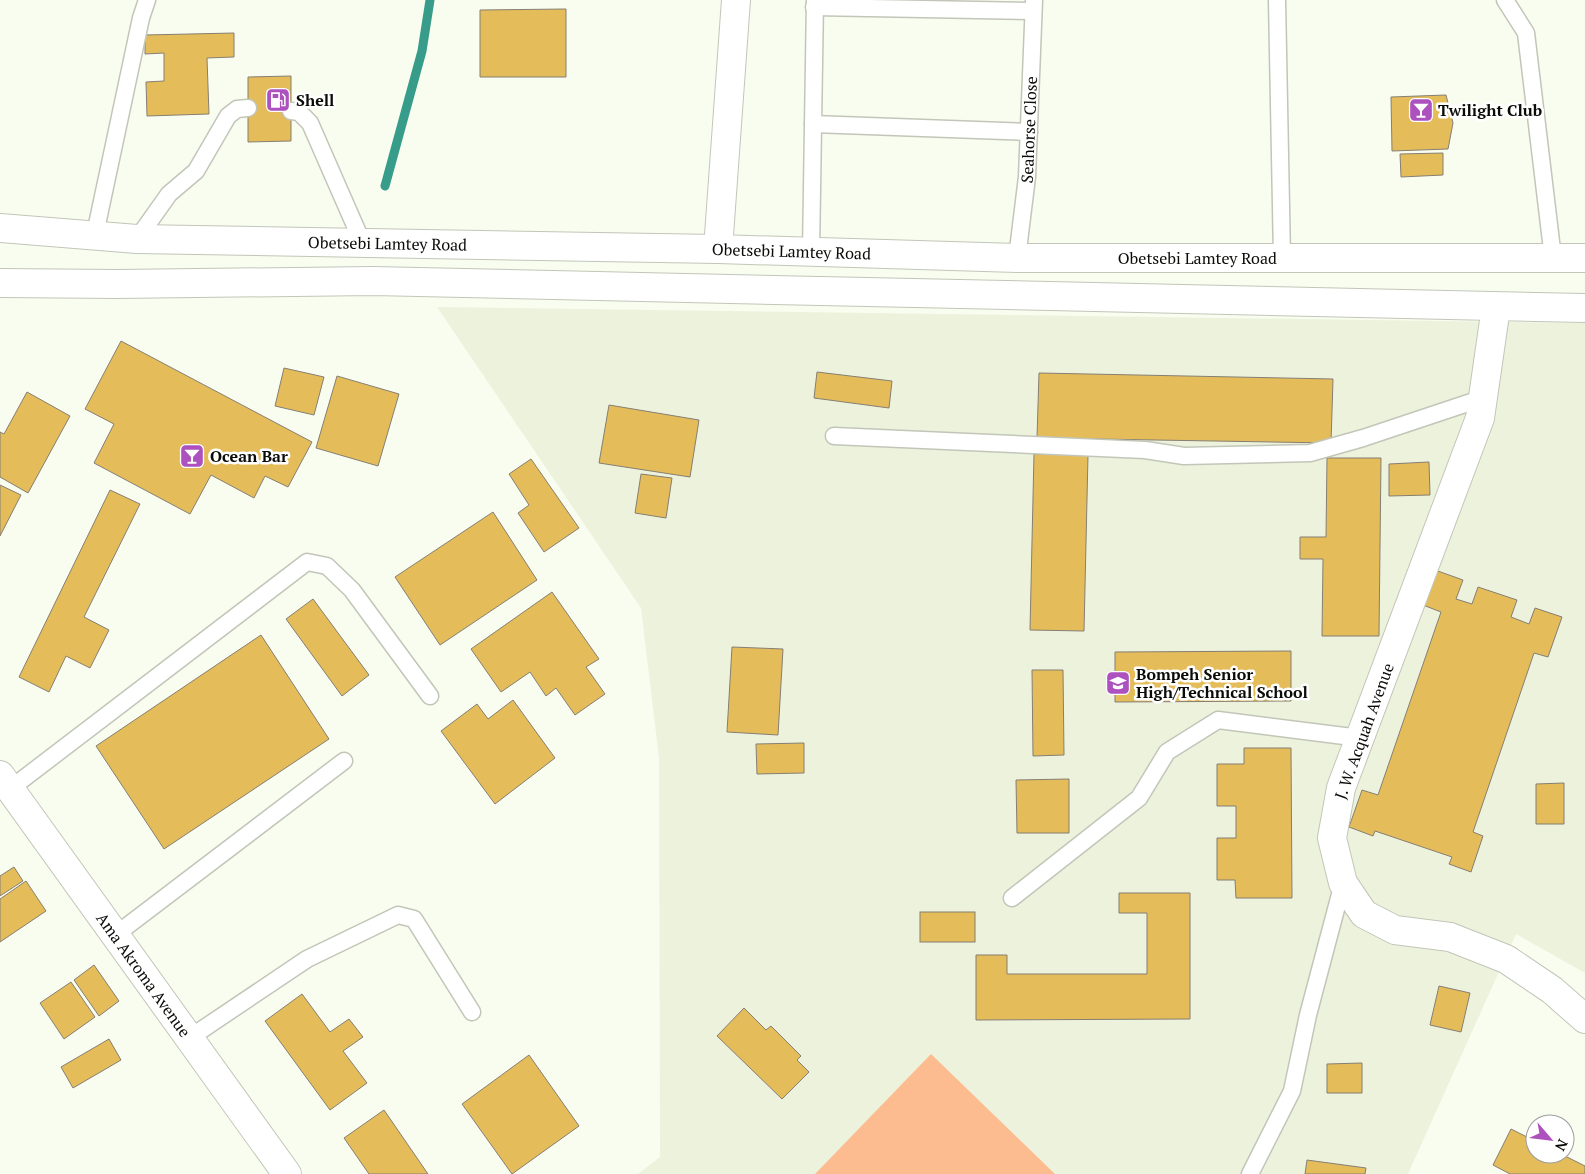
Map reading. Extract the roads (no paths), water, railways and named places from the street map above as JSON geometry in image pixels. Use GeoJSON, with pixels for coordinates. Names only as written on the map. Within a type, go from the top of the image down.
{"type":"FeatureCollection","features":[{"type":"Feature","properties":{"kind":"main road"},"geometry":{"type":"LineString","coordinates":[[718,249],[736,0]]}},
{"type":"Feature","properties":{"kind":"main road","name":"Obetsebi Lamtey Road"},"geometry":{"type":"LineString","coordinates":[[0,228],[95,234],[137,239],[718,249],[1017,258],[1585,258]]}},
{"type":"Feature","properties":{"kind":"main road"},"geometry":{"type":"LineString","coordinates":[[0,283],[373,281],[1585,308]]}},
{"type":"Feature","properties":{"kind":"main road","name":"J. W. Acquah Avenue"},"geometry":{"type":"LineString","coordinates":[[1496,307],[1480,418],[1341,788],[1332,838],[1343,883],[1364,914],[1394,930],[1450,937],[1506,959],[1552,990],[1585,1019]]}},
{"type":"Feature","properties":{"kind":"main road","name":"Ama Akroma Avenue"},"geometry":{"type":"LineString","coordinates":[[5,782],[287,1174]]}},
{"type":"Feature","properties":{"kind":"lane"},"geometry":{"type":"LineString","coordinates":[[95,234],[141,18],[148,0]]}},
{"type":"Feature","properties":{"kind":"lane"},"geometry":{"type":"LineString","coordinates":[[1277,0],[1282,258]]}},
{"type":"Feature","properties":{"kind":"lane"},"geometry":{"type":"LineString","coordinates":[[1505,0],[1526,33],[1553,258]]}},
{"type":"Feature","properties":{"kind":"lane"},"geometry":{"type":"LineString","coordinates":[[811,252],[815,4],[1033,6]]}},
{"type":"Feature","properties":{"kind":"lane","name":"Seahorse Close"},"geometry":{"type":"LineString","coordinates":[[1017,258],[1027,177],[1033,6]]}},
{"type":"Feature","properties":{"kind":"lane"},"geometry":{"type":"LineString","coordinates":[[137,239],[170,194],[196,171],[228,116],[237,109],[248,108]]}},
{"type":"Feature","properties":{"kind":"lane"},"geometry":{"type":"LineString","coordinates":[[291,111],[299,112],[310,123],[363,244]]}},
{"type":"Feature","properties":{"kind":"lane"},"geometry":{"type":"LineString","coordinates":[[813,124],[1029,132]]}},
{"type":"Feature","properties":{"kind":"lane"},"geometry":{"type":"LineString","coordinates":[[834,436],[1145,450],[1184,456],[1310,453],[1363,438],[1483,398]]}},
{"type":"Feature","properties":{"kind":"lane"},"geometry":{"type":"LineString","coordinates":[[5,782],[307,562],[327,566],[352,590],[430,696]]}},
{"type":"Feature","properties":{"kind":"lane"},"geometry":{"type":"LineString","coordinates":[[1012,898],[1139,798],[1168,752],[1218,720],[1360,738]]}},
{"type":"Feature","properties":{"kind":"lane"},"geometry":{"type":"LineString","coordinates":[[114,936],[344,761]]}},
{"type":"Feature","properties":{"kind":"lane"},"geometry":{"type":"LineString","coordinates":[[1250,1174],[1292,1091],[1308,1015],[1343,883]]}},
{"type":"Feature","properties":{"kind":"lane"},"geometry":{"type":"LineString","coordinates":[[188,1038],[307,959],[398,915],[414,919],[472,1012]]}},
{"type":"Feature","properties":{"kind":"waterway"},"geometry":{"type":"LineString","coordinates":[[385,186],[422,51],[430,0]]}},
{"type":"Feature","properties":{"kind":"place","name":"Shell"},"geometry":{"type":"Point","coordinates":[278,100]}},
{"type":"Feature","properties":{"kind":"place","name":"Twilight Club"},"geometry":{"type":"Point","coordinates":[1421,110]}},
{"type":"Feature","properties":{"kind":"place","name":"Ocean Bar"},"geometry":{"type":"Point","coordinates":[192,456]}},
{"type":"Feature","properties":{"kind":"place","name":"Bompeh Senior High/Technical School"},"geometry":{"type":"Point","coordinates":[1118,683]}}]}
